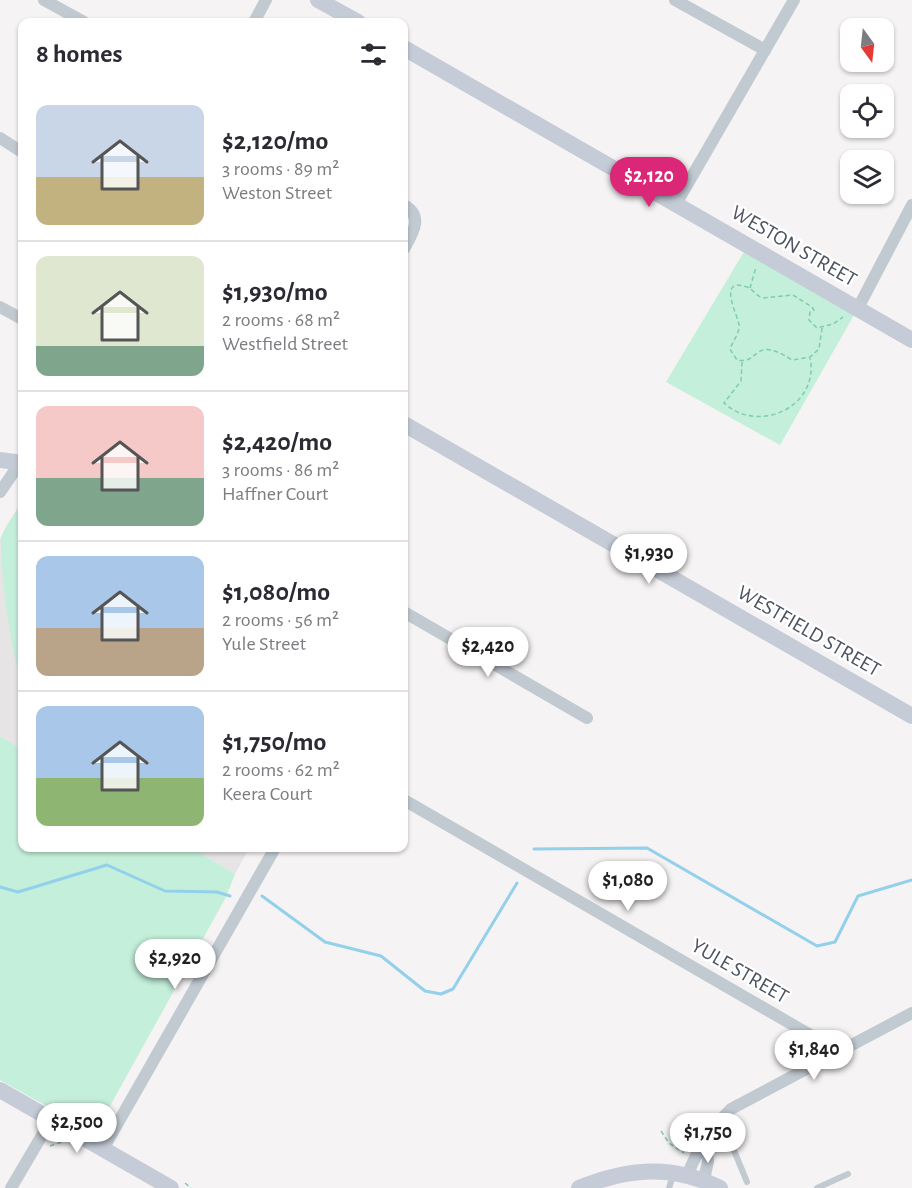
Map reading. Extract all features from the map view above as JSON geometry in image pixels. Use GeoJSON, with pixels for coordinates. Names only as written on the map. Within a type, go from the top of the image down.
{"type":"FeatureCollection","features":[{"type":"Feature","properties":{"kind":"main road"},"geometry":{"type":"LineString","coordinates":[[318,0],[351,18]]}},
{"type":"Feature","properties":{"kind":"main road","name":"WESTON STREET"},"geometry":{"type":"LineString","coordinates":[[408,50],[676,204],[852,310],[912,340]]}},
{"type":"Feature","properties":{"kind":"main road","name":"WESTFIELD STREET"},"geometry":{"type":"LineString","coordinates":[[408,426],[912,716]]}},
{"type":"Feature","properties":{"kind":"main road"},"geometry":{"type":"LineString","coordinates":[[0,1090],[171,1188]]}},
{"type":"Feature","properties":{"kind":"main road"},"geometry":{"type":"LineString","coordinates":[[579,1188],[602,1179],[633,1172],[681,1174],[712,1184]]}},
{"type":"Feature","properties":{"kind":"street"},"geometry":{"type":"LineString","coordinates":[[44,0],[77,18]]}},
{"type":"Feature","properties":{"kind":"street"},"geometry":{"type":"LineString","coordinates":[[256,18],[267,0]]}},
{"type":"Feature","properties":{"kind":"street"},"geometry":{"type":"LineString","coordinates":[[675,0],[765,50]]}},
{"type":"Feature","properties":{"kind":"street"},"geometry":{"type":"LineString","coordinates":[[676,204],[794,0]]}},
{"type":"Feature","properties":{"kind":"street"},"geometry":{"type":"LineString","coordinates":[[0,138],[18,149]]}},
{"type":"Feature","properties":{"kind":"street"},"geometry":{"type":"LineString","coordinates":[[852,310],[912,205]]}},
{"type":"Feature","properties":{"kind":"street"},"geometry":{"type":"LineString","coordinates":[[408,208],[414,216],[416,224],[408,241]]}},
{"type":"Feature","properties":{"kind":"street"},"geometry":{"type":"LineString","coordinates":[[0,307],[18,317]]}},
{"type":"Feature","properties":{"kind":"street"},"geometry":{"type":"LineString","coordinates":[[0,492],[9,464]]}},
{"type":"Feature","properties":{"kind":"street"},"geometry":{"type":"LineString","coordinates":[[408,614],[587,718]]}},
{"type":"Feature","properties":{"kind":"street","name":"YULE STREET"},"geometry":{"type":"LineString","coordinates":[[408,802],[838,1051]]}},
{"type":"Feature","properties":{"kind":"street"},"geometry":{"type":"LineString","coordinates":[[103,1149],[273,852]]}},
{"type":"Feature","properties":{"kind":"street"},"geometry":{"type":"LineString","coordinates":[[681,1174],[721,1119],[731,1109],[912,1013]]}},
{"type":"Feature","properties":{"kind":"street"},"geometry":{"type":"LineString","coordinates":[[11,1188],[51,1120]]}},
{"type":"Feature","properties":{"kind":"street"},"geometry":{"type":"LineString","coordinates":[[706,1142],[712,1184]]}},
{"type":"Feature","properties":{"kind":"lane"},"geometry":{"type":"LineString","coordinates":[[721,1119],[747,1182]]}},
{"type":"Feature","properties":{"kind":"lane"},"geometry":{"type":"LineString","coordinates":[[817,1188],[848,1174]]}},
{"type":"Feature","properties":{"kind":"path"},"geometry":{"type":"LineString","coordinates":[[750,289],[752,274],[758,264]]}},
{"type":"Feature","properties":{"kind":"path"},"geometry":{"type":"LineString","coordinates":[[810,357],[792,360],[780,351],[768,349],[741,361],[735,359],[730,351],[740,326],[730,296],[737,288],[750,289],[763,298],[793,295],[804,300],[814,310],[809,315],[809,323],[814,327],[822,328],[838,321],[852,310]]}},
{"type":"Feature","properties":{"kind":"path"},"geometry":{"type":"LineString","coordinates":[[741,361],[741,381],[724,403],[740,413],[770,416],[793,406],[807,389],[811,372],[810,357],[821,343],[822,328]]}},
{"type":"Feature","properties":{"kind":"path"},"geometry":{"type":"LineString","coordinates":[[661,1131],[669,1143],[681,1174]]}},
{"type":"Feature","properties":{"kind":"path"},"geometry":{"type":"LineString","coordinates":[[47,1147],[62,1142],[66,1136]]}},
{"type":"Feature","properties":{"kind":"shaded area"},"geometry":{"type":"Polygon","coordinates":[[[18,508],[18,747],[0,736],[0,539],[18,508]]]}},
{"type":"Feature","properties":{"kind":"shaded area"},"geometry":{"type":"Polygon","coordinates":[[[198,852],[247,852],[235,874],[198,852]]]}},
{"type":"Feature","properties":{"kind":"green space"},"geometry":{"type":"Polygon","coordinates":[[[748,245],[858,308],[780,445],[666,382],[748,245]]]}},
{"type":"Feature","properties":{"kind":"green space"},"geometry":{"type":"Polygon","coordinates":[[[18,507],[18,667],[4,587],[1,538],[18,507]]]}},
{"type":"Feature","properties":{"kind":"green space"},"geometry":{"type":"Polygon","coordinates":[[[0,736],[18,747],[18,852],[198,852],[235,874],[226,897],[95,1133],[0,1080],[0,736]]]}},
{"type":"Feature","properties":{"kind":"waterway"},"geometry":{"type":"LineString","coordinates":[[534,849],[647,848],[817,946],[835,942],[858,896],[912,880]]}},
{"type":"Feature","properties":{"kind":"waterway"},"geometry":{"type":"LineString","coordinates":[[0,887],[18,892],[107,865],[165,891],[217,892],[230,896]]}},
{"type":"Feature","properties":{"kind":"waterway"},"geometry":{"type":"LineString","coordinates":[[262,896],[325,942],[381,956],[425,991],[441,994],[453,989],[517,883]]}}]}
